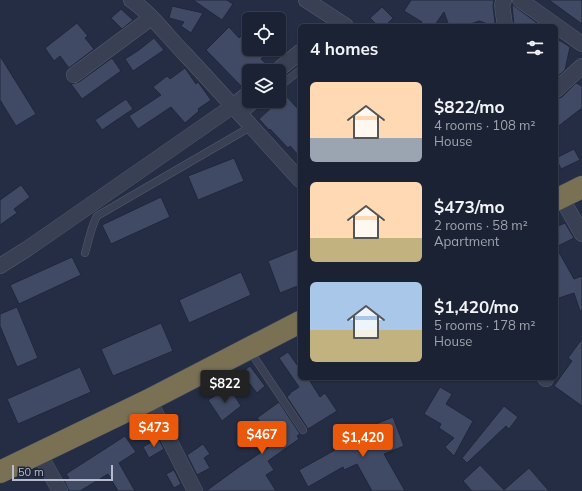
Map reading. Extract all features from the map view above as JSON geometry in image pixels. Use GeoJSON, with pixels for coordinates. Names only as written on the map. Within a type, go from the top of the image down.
{"type":"FeatureCollection","features":[{"type":"Feature","properties":{"kind":"highway"},"geometry":{"type":"LineString","coordinates":[[558,199],[582,187]]}},
{"type":"Feature","properties":{"kind":"highway"},"geometry":{"type":"LineString","coordinates":[[2,466],[39,453],[149,400],[298,323]]}},
{"type":"Feature","properties":{"kind":"street"},"geometry":{"type":"LineString","coordinates":[[131,0],[151,18],[298,178]]}},
{"type":"Feature","properties":{"kind":"street"},"geometry":{"type":"LineString","coordinates":[[306,0],[338,24]]}},
{"type":"Feature","properties":{"kind":"street"},"geometry":{"type":"LineString","coordinates":[[504,0],[502,5],[505,24]]}},
{"type":"Feature","properties":{"kind":"street"},"geometry":{"type":"LineString","coordinates":[[520,0],[554,24]]}},
{"type":"Feature","properties":{"kind":"street"},"geometry":{"type":"LineString","coordinates":[[74,75],[151,18]]}},
{"type":"Feature","properties":{"kind":"street"},"geometry":{"type":"LineString","coordinates":[[558,27],[582,44]]}},
{"type":"Feature","properties":{"kind":"street"},"geometry":{"type":"LineString","coordinates":[[285,64],[298,54]]}},
{"type":"Feature","properties":{"kind":"street"},"geometry":{"type":"LineString","coordinates":[[558,88],[582,66]]}},
{"type":"Feature","properties":{"kind":"street"},"geometry":{"type":"LineString","coordinates":[[0,266],[242,116],[244,108]]}},
{"type":"Feature","properties":{"kind":"street"},"geometry":{"type":"LineString","coordinates":[[558,199],[582,234]]}},
{"type":"Feature","properties":{"kind":"street"},"geometry":{"type":"LineString","coordinates":[[149,400],[195,491]]}},
{"type":"Feature","properties":{"kind":"street"},"geometry":{"type":"LineString","coordinates":[[39,453],[60,491]]}},
{"type":"Feature","properties":{"kind":"lane"},"geometry":{"type":"LineString","coordinates":[[286,81],[298,72]]}},
{"type":"Feature","properties":{"kind":"lane"},"geometry":{"type":"LineString","coordinates":[[85,252],[92,224],[97,216],[252,108]]}},
{"type":"Feature","properties":{"kind":"lane"},"geometry":{"type":"LineString","coordinates":[[248,349],[303,430]]}},
{"type":"Feature","properties":{"kind":"building"},"geometry":{"type":"Polygon","coordinates":[[[193,0],[227,0],[233,4],[222,20],[193,0]]]}},
{"type":"Feature","properties":{"kind":"building"},"geometry":{"type":"Polygon","coordinates":[[[411,0],[494,0],[493,6],[495,22],[494,24],[488,24],[479,21],[471,24],[448,24],[444,12],[435,24],[420,24],[422,22],[404,11],[411,0]]]}},
{"type":"Feature","properties":{"kind":"building"},"geometry":{"type":"Polygon","coordinates":[[[549,0],[582,0],[582,24],[549,0]]]}},
{"type":"Feature","properties":{"kind":"building"},"geometry":{"type":"Polygon","coordinates":[[[512,5],[538,24],[514,24],[512,5]]]}},
{"type":"Feature","properties":{"kind":"building"},"geometry":{"type":"Polygon","coordinates":[[[172,6],[203,13],[191,33],[181,26],[184,22],[169,18],[172,6]]]}},
{"type":"Feature","properties":{"kind":"building"},"geometry":{"type":"Polygon","coordinates":[[[382,7],[393,18],[387,24],[376,24],[370,18],[382,7]]]}},
{"type":"Feature","properties":{"kind":"building"},"geometry":{"type":"Polygon","coordinates":[[[121,9],[133,20],[122,29],[111,18],[121,9]]]}},
{"type":"Feature","properties":{"kind":"building"},"geometry":{"type":"Polygon","coordinates":[[[77,23],[88,36],[85,38],[94,49],[69,68],[60,56],[54,61],[45,48],[77,23]]]}},
{"type":"Feature","properties":{"kind":"building"},"geometry":{"type":"Polygon","coordinates":[[[229,27],[239,38],[242,35],[242,56],[264,56],[261,59],[266,64],[242,64],[242,87],[206,50],[229,27]]]}},
{"type":"Feature","properties":{"kind":"building"},"geometry":{"type":"Polygon","coordinates":[[[154,38],[164,50],[133,71],[125,59],[154,38]]]}},
{"type":"Feature","properties":{"kind":"building"},"geometry":{"type":"Polygon","coordinates":[[[559,40],[570,47],[565,70],[558,76],[559,40]]]}},
{"type":"Feature","properties":{"kind":"building"},"geometry":{"type":"Polygon","coordinates":[[[0,56],[36,114],[16,126],[0,100],[0,56]]]}},
{"type":"Feature","properties":{"kind":"building"},"geometry":{"type":"Polygon","coordinates":[[[112,58],[121,71],[82,99],[71,84],[79,82],[112,58]]]}},
{"type":"Feature","properties":{"kind":"building"},"geometry":{"type":"Polygon","coordinates":[[[185,68],[196,84],[198,82],[211,100],[198,109],[199,111],[185,123],[171,107],[138,129],[129,116],[161,95],[153,87],[167,76],[170,79],[185,68]]]}},
{"type":"Feature","properties":{"kind":"building"},"geometry":{"type":"Polygon","coordinates":[[[576,83],[582,86],[582,108],[558,126],[558,98],[562,97],[576,83]]]}},
{"type":"Feature","properties":{"kind":"building"},"geometry":{"type":"Polygon","coordinates":[[[286,96],[298,109],[298,155],[290,146],[288,148],[270,129],[269,130],[259,119],[271,108],[286,108],[286,96]]]}},
{"type":"Feature","properties":{"kind":"building"},"geometry":{"type":"Polygon","coordinates":[[[126,99],[133,109],[102,130],[95,120],[126,99]]]}},
{"type":"Feature","properties":{"kind":"building"},"geometry":{"type":"Polygon","coordinates":[[[574,149],[580,160],[561,169],[558,162],[558,157],[574,149]]]}},
{"type":"Feature","properties":{"kind":"building"},"geometry":{"type":"Polygon","coordinates":[[[234,158],[244,181],[198,200],[188,176],[234,158]]]}},
{"type":"Feature","properties":{"kind":"building"},"geometry":{"type":"Polygon","coordinates":[[[21,185],[30,197],[14,209],[17,213],[0,225],[0,200],[21,185]]]}},
{"type":"Feature","properties":{"kind":"building"},"geometry":{"type":"Polygon","coordinates":[[[161,197],[170,217],[111,244],[102,225],[161,197]]]}},
{"type":"Feature","properties":{"kind":"building"},"geometry":{"type":"Polygon","coordinates":[[[565,223],[574,238],[558,246],[558,226],[565,223]]]}},
{"type":"Feature","properties":{"kind":"building"},"geometry":{"type":"Polygon","coordinates":[[[298,249],[298,286],[280,293],[268,261],[298,249]]]}},
{"type":"Feature","properties":{"kind":"building"},"geometry":{"type":"Polygon","coordinates":[[[558,251],[574,279],[582,276],[582,311],[580,311],[574,293],[559,298],[558,251]]]}},
{"type":"Feature","properties":{"kind":"building"},"geometry":{"type":"Polygon","coordinates":[[[72,257],[81,275],[19,304],[10,285],[72,257]]]}},
{"type":"Feature","properties":{"kind":"building"},"geometry":{"type":"Polygon","coordinates":[[[241,272],[251,295],[189,323],[179,300],[241,272]]]}},
{"type":"Feature","properties":{"kind":"building"},"geometry":{"type":"Polygon","coordinates":[[[17,307],[38,358],[17,367],[0,326],[0,314],[17,307]]]}},
{"type":"Feature","properties":{"kind":"building"},"geometry":{"type":"Polygon","coordinates":[[[161,323],[173,351],[113,376],[101,349],[161,323]]]}},
{"type":"Feature","properties":{"kind":"building"},"geometry":{"type":"Polygon","coordinates":[[[582,339],[582,406],[554,386],[572,361],[568,358],[582,339]]]}},
{"type":"Feature","properties":{"kind":"building"},"geometry":{"type":"Polygon","coordinates":[[[288,352],[298,366],[298,380],[309,380],[320,397],[325,393],[337,411],[308,429],[287,397],[299,387],[279,358],[288,352]]]}},
{"type":"Feature","properties":{"kind":"building"},"geometry":{"type":"Polygon","coordinates":[[[250,366],[265,386],[257,393],[241,373],[250,366]]]}},
{"type":"Feature","properties":{"kind":"building"},"geometry":{"type":"Polygon","coordinates":[[[80,367],[91,392],[18,424],[7,399],[80,367]]]}},
{"type":"Feature","properties":{"kind":"building"},"geometry":{"type":"Polygon","coordinates":[[[229,387],[241,406],[222,421],[208,400],[229,387]]]}},
{"type":"Feature","properties":{"kind":"building"},"geometry":{"type":"Polygon","coordinates":[[[440,387],[452,394],[446,404],[473,421],[454,456],[445,447],[454,438],[439,428],[441,424],[424,414],[440,387]]]}},
{"type":"Feature","properties":{"kind":"building"},"geometry":{"type":"Polygon","coordinates":[[[279,402],[300,434],[297,436],[299,439],[268,461],[274,470],[266,475],[276,491],[206,491],[275,443],[257,418],[279,402]]]}},
{"type":"Feature","properties":{"kind":"building"},"geometry":{"type":"Polygon","coordinates":[[[504,406],[518,417],[509,429],[506,426],[467,463],[462,458],[504,406]]]}},
{"type":"Feature","properties":{"kind":"building"},"geometry":{"type":"Polygon","coordinates":[[[393,417],[404,446],[384,454],[405,491],[372,491],[357,464],[344,470],[343,467],[308,487],[299,470],[335,449],[363,436],[361,430],[393,417]]]}},
{"type":"Feature","properties":{"kind":"building"},"geometry":{"type":"Polygon","coordinates":[[[125,436],[136,452],[119,463],[135,491],[118,491],[108,474],[80,491],[69,491],[64,480],[69,478],[66,474],[125,436]]]}},
{"type":"Feature","properties":{"kind":"building"},"geometry":{"type":"Polygon","coordinates":[[[158,438],[164,449],[149,458],[143,447],[158,438]]]}},
{"type":"Feature","properties":{"kind":"building"},"geometry":{"type":"Polygon","coordinates":[[[203,444],[210,454],[204,458],[210,468],[197,475],[187,455],[203,444]]]}},
{"type":"Feature","properties":{"kind":"building"},"geometry":{"type":"Polygon","coordinates":[[[480,465],[504,490],[529,468],[549,491],[472,491],[463,481],[480,465]]]}},
{"type":"Feature","properties":{"kind":"building"},"geometry":{"type":"Polygon","coordinates":[[[174,470],[181,484],[174,488],[166,474],[174,470]]]}}]}
